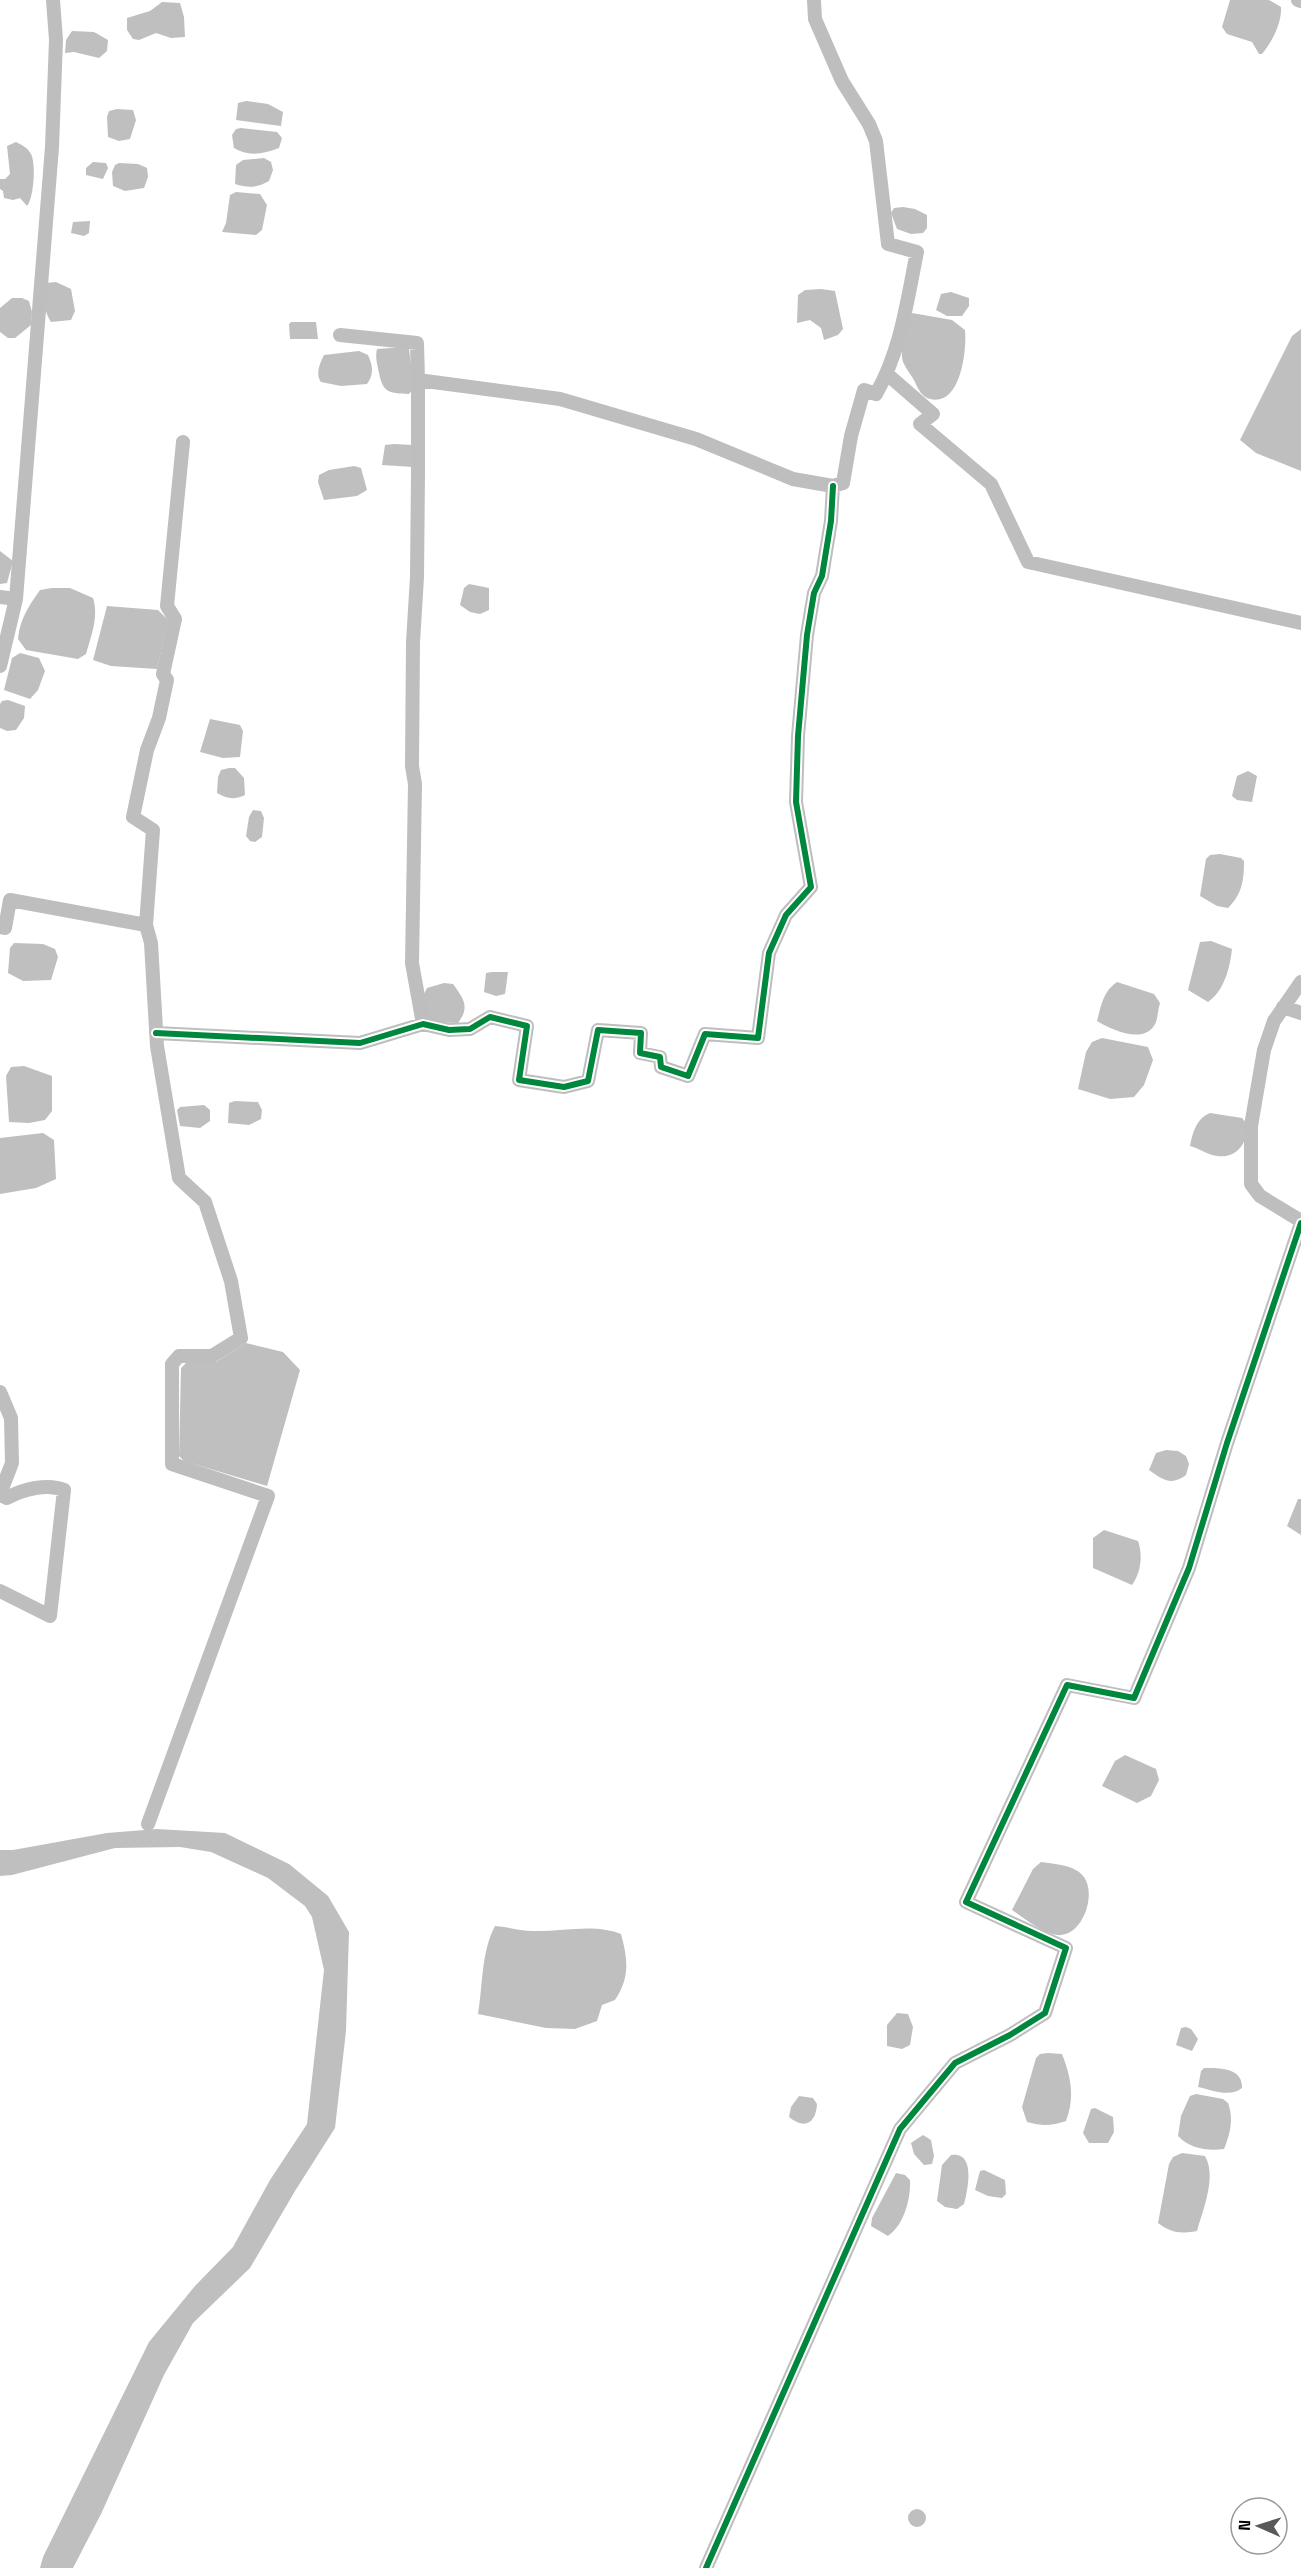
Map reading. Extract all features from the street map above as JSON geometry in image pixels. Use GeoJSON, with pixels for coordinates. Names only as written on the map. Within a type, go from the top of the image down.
{"type":"FeatureCollection","features":[{"type":"Feature","properties":{"kind":"street"},"geometry":{"type":"LineString","coordinates":[[0,666],[16,599],[52,147],[56,40],[53,0]]}},
{"type":"Feature","properties":{"kind":"street"},"geometry":{"type":"LineString","coordinates":[[418,380],[560,399],[686,435],[794,479],[833,486],[843,483],[851,436],[864,390],[876,394],[887,374],[901,333],[917,252],[888,244],[876,141],[869,124],[842,81],[815,19],[814,0]]}},
{"type":"Feature","properties":{"kind":"street"},"geometry":{"type":"LineString","coordinates":[[340,335],[417,343],[417,577],[412,642],[412,766],[415,784],[412,963],[423,1024]]}},
{"type":"Feature","properties":{"kind":"street"},"geometry":{"type":"LineString","coordinates":[[887,374],[933,414],[920,424],[991,484],[1028,562],[1301,623]]}},
{"type":"Feature","properties":{"kind":"street"},"geometry":{"type":"LineString","coordinates":[[148,1824],[268,1496],[172,1464],[172,1364],[179,1356],[212,1356],[241,1338],[231,1281],[205,1202],[179,1178],[156,1033],[151,943],[146,925],[153,831],[133,817],[147,750],[159,718],[167,680],[163,674],[175,618],[167,606],[183,442]]}},
{"type":"Feature","properties":{"kind":"street"},"geometry":{"type":"LineString","coordinates":[[156,1033],[360,1043],[423,1024],[449,1030],[470,1029],[490,1017],[527,1026],[519,1080],[564,1087],[588,1082],[598,1030],[641,1033],[640,1053],[660,1057],[661,1067],[688,1076],[705,1034],[758,1038],[769,953],[786,915],[811,887],[796,802],[798,736],[807,636],[814,593],[822,576],[831,521],[833,486]]}},
{"type":"Feature","properties":{"kind":"street"},"geometry":{"type":"LineString","coordinates":[[0,597],[16,599]]}},
{"type":"Feature","properties":{"kind":"street"},"geometry":{"type":"LineString","coordinates":[[0,927],[5,928],[10,900],[146,925]]}},
{"type":"Feature","properties":{"kind":"street"},"geometry":{"type":"LineString","coordinates":[[706,2568],[900,2129],[955,2063],[1010,2035],[1045,2013],[1066,1948],[966,1902],[1067,1685],[1134,1698],[1189,1568],[1227,1443],[1301,1222],[1260,1196],[1251,1184],[1251,1126],[1264,1050],[1275,1021],[1301,982]]}},
{"type":"Feature","properties":{"kind":"street"},"geometry":{"type":"LineString","coordinates":[[1283,1007],[1301,1013]]}},
{"type":"Feature","properties":{"kind":"street"},"geometry":{"type":"LineString","coordinates":[[0,1392],[11,1419],[12,1463],[0,1495],[7,1498],[16,1493],[53,1485],[64,1490],[50,1616],[0,1591]]}},
{"type":"Feature","properties":{"kind":"shaded area"},"geometry":{"type":"Polygon","coordinates":[[[1230,0],[1269,0],[1281,7],[1276,32],[1262,54],[1259,54],[1252,42],[1227,34],[1222,27],[1230,0]]]}},
{"type":"Feature","properties":{"kind":"shaded area"},"geometry":{"type":"Polygon","coordinates":[[[162,2],[180,3],[184,17],[185,37],[171,38],[156,33],[139,40],[133,39],[127,30],[127,18],[150,11],[162,2]]]}},
{"type":"Feature","properties":{"kind":"shaded area"},"geometry":{"type":"Polygon","coordinates":[[[72,31],[94,32],[108,40],[107,51],[99,58],[74,52],[65,53],[66,40],[72,31]]]}},
{"type":"Feature","properties":{"kind":"shaded area"},"geometry":{"type":"Polygon","coordinates":[[[246,101],[268,104],[283,112],[281,126],[236,120],[238,103],[246,101]]]}},
{"type":"Feature","properties":{"kind":"shaded area"},"geometry":{"type":"Polygon","coordinates":[[[133,110],[136,120],[130,139],[119,141],[108,137],[107,117],[109,111],[133,110]]]}},
{"type":"Feature","properties":{"kind":"shaded area"},"geometry":{"type":"Polygon","coordinates":[[[236,129],[277,132],[282,138],[279,148],[256,154],[239,151],[234,148],[232,135],[236,129]]]}},
{"type":"Feature","properties":{"kind":"shaded area"},"geometry":{"type":"Polygon","coordinates":[[[16,142],[28,150],[33,158],[33,188],[27,206],[20,198],[13,200],[4,198],[3,191],[0,189],[0,179],[5,179],[10,174],[7,146],[16,142]]]}},
{"type":"Feature","properties":{"kind":"shaded area"},"geometry":{"type":"Polygon","coordinates":[[[264,158],[271,162],[273,170],[269,181],[252,187],[235,184],[236,165],[243,160],[264,158]]]}},
{"type":"Feature","properties":{"kind":"shaded area"},"geometry":{"type":"Polygon","coordinates":[[[93,162],[106,163],[108,168],[103,179],[86,175],[86,168],[93,162]]]}},
{"type":"Feature","properties":{"kind":"shaded area"},"geometry":{"type":"Polygon","coordinates":[[[119,163],[138,164],[147,168],[148,177],[144,188],[125,191],[113,186],[112,172],[115,165],[119,163]]]}},
{"type":"Feature","properties":{"kind":"shaded area"},"geometry":{"type":"Polygon","coordinates":[[[236,192],[260,194],[267,205],[262,230],[256,235],[222,232],[226,223],[230,195],[236,192]]]}},
{"type":"Feature","properties":{"kind":"shaded area"},"geometry":{"type":"Polygon","coordinates":[[[894,208],[915,209],[927,215],[927,228],[923,233],[911,234],[897,229],[891,213],[894,208]]]}},
{"type":"Feature","properties":{"kind":"shaded area"},"geometry":{"type":"Polygon","coordinates":[[[90,221],[89,233],[84,236],[71,233],[73,222],[90,221]]]}},
{"type":"Feature","properties":{"kind":"shaded area"},"geometry":{"type":"Polygon","coordinates":[[[56,282],[71,289],[75,311],[71,320],[51,322],[47,313],[44,287],[46,283],[56,282]]]}},
{"type":"Feature","properties":{"kind":"shaded area"},"geometry":{"type":"Polygon","coordinates":[[[805,290],[835,291],[843,329],[838,335],[824,340],[821,328],[810,320],[797,323],[798,295],[805,290]]]}},
{"type":"Feature","properties":{"kind":"shaded area"},"geometry":{"type":"Polygon","coordinates":[[[951,292],[969,298],[969,306],[962,316],[947,316],[936,310],[941,294],[951,292]]]}},
{"type":"Feature","properties":{"kind":"shaded area"},"geometry":{"type":"Polygon","coordinates":[[[12,298],[29,301],[32,312],[31,325],[15,338],[8,338],[0,332],[0,308],[12,298]]]}},
{"type":"Feature","properties":{"kind":"shaded area"},"geometry":{"type":"Polygon","coordinates":[[[912,313],[952,320],[965,330],[965,350],[960,375],[949,394],[940,399],[930,399],[923,395],[903,362],[905,331],[912,313]]]}},
{"type":"Feature","properties":{"kind":"shaded area"},"geometry":{"type":"Polygon","coordinates":[[[291,322],[316,322],[318,339],[290,339],[289,324],[291,322]]]}},
{"type":"Feature","properties":{"kind":"shaded area"},"geometry":{"type":"Polygon","coordinates":[[[1301,329],[1301,471],[1256,453],[1240,440],[1292,336],[1301,329]]]}},
{"type":"Feature","properties":{"kind":"shaded area"},"geometry":{"type":"Polygon","coordinates":[[[405,347],[409,349],[414,388],[409,394],[388,391],[381,380],[376,358],[377,349],[405,347]]]}},
{"type":"Feature","properties":{"kind":"shaded area"},"geometry":{"type":"Polygon","coordinates":[[[359,351],[368,355],[371,363],[372,373],[367,384],[341,386],[321,382],[318,372],[324,355],[359,351]]]}},
{"type":"Feature","properties":{"kind":"shaded area"},"geometry":{"type":"Polygon","coordinates":[[[385,445],[413,445],[413,467],[382,465],[385,445]]]}},
{"type":"Feature","properties":{"kind":"shaded area"},"geometry":{"type":"Polygon","coordinates":[[[354,466],[361,468],[367,490],[357,496],[324,500],[318,482],[319,475],[329,470],[354,466]]]}},
{"type":"Feature","properties":{"kind":"shaded area"},"geometry":{"type":"Polygon","coordinates":[[[0,551],[13,561],[7,583],[0,584],[0,551]]]}},
{"type":"Feature","properties":{"kind":"shaded area"},"geometry":{"type":"Polygon","coordinates":[[[469,584],[489,588],[489,610],[480,614],[470,612],[460,605],[464,588],[469,584]]]}},
{"type":"Feature","properties":{"kind":"shaded area"},"geometry":{"type":"Polygon","coordinates":[[[70,588],[93,598],[95,619],[92,633],[86,654],[78,659],[26,650],[18,639],[23,619],[40,590],[70,588]]]}},
{"type":"Feature","properties":{"kind":"shaded area"},"geometry":{"type":"Polygon","coordinates":[[[107,606],[158,610],[168,620],[157,669],[111,666],[93,660],[107,606]]]}},
{"type":"Feature","properties":{"kind":"shaded area"},"geometry":{"type":"Polygon","coordinates":[[[20,653],[39,658],[45,671],[38,690],[30,699],[4,690],[12,658],[20,653]]]}},
{"type":"Feature","properties":{"kind":"shaded area"},"geometry":{"type":"Polygon","coordinates":[[[8,700],[25,706],[24,718],[16,730],[7,731],[0,728],[0,704],[8,700]]]}},
{"type":"Feature","properties":{"kind":"shaded area"},"geometry":{"type":"Polygon","coordinates":[[[210,719],[240,725],[243,731],[240,757],[223,758],[200,752],[210,719]]]}},
{"type":"Feature","properties":{"kind":"shaded area"},"geometry":{"type":"Polygon","coordinates":[[[235,768],[244,778],[245,795],[231,798],[217,793],[221,770],[235,768]]]}},
{"type":"Feature","properties":{"kind":"shaded area"},"geometry":{"type":"Polygon","coordinates":[[[1248,771],[1257,776],[1252,802],[1237,800],[1232,796],[1237,776],[1248,771]]]}},
{"type":"Feature","properties":{"kind":"shaded area"},"geometry":{"type":"Polygon","coordinates":[[[253,810],[261,811],[264,818],[262,837],[255,842],[250,841],[246,836],[249,817],[253,810]]]}},
{"type":"Feature","properties":{"kind":"shaded area"},"geometry":{"type":"Polygon","coordinates":[[[1220,854],[1241,858],[1244,861],[1241,887],[1228,908],[1217,906],[1200,896],[1206,859],[1210,855],[1220,854]]]}},
{"type":"Feature","properties":{"kind":"shaded area"},"geometry":{"type":"Polygon","coordinates":[[[1211,941],[1232,949],[1230,964],[1222,985],[1208,1002],[1188,990],[1200,942],[1211,941]]]}},
{"type":"Feature","properties":{"kind":"shaded area"},"geometry":{"type":"Polygon","coordinates":[[[14,943],[43,944],[55,949],[58,957],[51,980],[23,981],[8,973],[10,948],[14,943]]]}},
{"type":"Feature","properties":{"kind":"shaded area"},"geometry":{"type":"Polygon","coordinates":[[[508,972],[505,994],[496,996],[484,992],[486,973],[508,972]]]}},
{"type":"Feature","properties":{"kind":"shaded area"},"geometry":{"type":"Polygon","coordinates":[[[1117,982],[1154,994],[1160,1003],[1156,1022],[1145,1033],[1137,1035],[1120,1032],[1097,1021],[1106,994],[1117,982]]]}},
{"type":"Feature","properties":{"kind":"shaded area"},"geometry":{"type":"Polygon","coordinates":[[[444,983],[453,984],[464,1003],[464,1012],[458,1023],[429,1022],[424,994],[427,988],[444,983]]]}},
{"type":"Feature","properties":{"kind":"shaded area"},"geometry":{"type":"Polygon","coordinates":[[[1102,1038],[1148,1047],[1153,1060],[1144,1085],[1134,1097],[1110,1099],[1078,1089],[1086,1052],[1092,1042],[1102,1038]]]}},
{"type":"Feature","properties":{"kind":"shaded area"},"geometry":{"type":"Polygon","coordinates":[[[24,1066],[52,1076],[52,1111],[45,1120],[29,1123],[9,1122],[6,1076],[11,1067],[24,1066]]]}},
{"type":"Feature","properties":{"kind":"shaded area"},"geometry":{"type":"Polygon","coordinates":[[[258,1102],[262,1110],[261,1119],[249,1125],[228,1123],[229,1103],[258,1102]]]}},
{"type":"Feature","properties":{"kind":"shaded area"},"geometry":{"type":"Polygon","coordinates":[[[204,1105],[210,1110],[210,1121],[200,1128],[180,1126],[177,1110],[180,1107],[204,1105]]]}},
{"type":"Feature","properties":{"kind":"shaded area"},"geometry":{"type":"Polygon","coordinates":[[[1210,1113],[1242,1118],[1247,1124],[1245,1139],[1238,1150],[1227,1156],[1220,1156],[1190,1146],[1198,1122],[1210,1113]]]}},
{"type":"Feature","properties":{"kind":"shaded area"},"geometry":{"type":"Polygon","coordinates":[[[43,1133],[54,1140],[56,1179],[36,1188],[0,1194],[0,1138],[43,1133]]]}},
{"type":"Feature","properties":{"kind":"shaded area"},"geometry":{"type":"Polygon","coordinates":[[[246,1343],[283,1352],[300,1370],[267,1486],[184,1461],[179,1456],[181,1368],[187,1362],[216,1362],[246,1343]]]}},
{"type":"Feature","properties":{"kind":"shaded area"},"geometry":{"type":"Polygon","coordinates":[[[1166,1450],[1178,1451],[1186,1456],[1189,1464],[1186,1475],[1171,1481],[1149,1470],[1156,1453],[1166,1450]]]}},
{"type":"Feature","properties":{"kind":"shaded area"},"geometry":{"type":"Polygon","coordinates":[[[1298,1499],[1301,1499],[1301,1535],[1287,1526],[1298,1499]]]}},
{"type":"Feature","properties":{"kind":"shaded area"},"geometry":{"type":"Polygon","coordinates":[[[1104,1530],[1138,1541],[1140,1564],[1132,1585],[1093,1568],[1093,1538],[1104,1530]]]}},
{"type":"Feature","properties":{"kind":"shaded area"},"geometry":{"type":"Polygon","coordinates":[[[1125,1755],[1156,1769],[1159,1780],[1151,1796],[1137,1803],[1102,1786],[1115,1761],[1125,1755]]]}},
{"type":"Feature","properties":{"kind":"shaded area"},"geometry":{"type":"Polygon","coordinates":[[[157,1829],[225,1833],[289,1864],[328,1896],[349,1932],[346,2031],[335,2128],[250,2268],[193,2323],[164,2375],[101,2514],[73,2568],[40,2568],[43,2557],[149,2342],[195,2286],[233,2247],[270,2180],[307,2124],[324,1970],[312,1917],[305,1906],[268,1878],[211,1852],[180,1847],[115,1848],[12,1875],[0,1876],[0,1850],[13,1850],[107,1833],[157,1829]]]}},
{"type":"Feature","properties":{"kind":"shaded area"},"geometry":{"type":"Polygon","coordinates":[[[1041,1862],[1076,1870],[1084,1877],[1088,1885],[1088,1904],[1085,1914],[1074,1930],[1066,1934],[1057,1935],[1045,1931],[1012,1910],[1033,1869],[1041,1862]]]}},
{"type":"Feature","properties":{"kind":"shaded area"},"geometry":{"type":"Polygon","coordinates":[[[495,1926],[533,1931],[600,1929],[621,1934],[626,1968],[620,1992],[615,2000],[602,2005],[597,2021],[575,2029],[546,2028],[478,2014],[487,1947],[495,1926]]]}},
{"type":"Feature","properties":{"kind":"shaded area"},"geometry":{"type":"Polygon","coordinates":[[[897,2013],[908,2014],[913,2027],[910,2045],[902,2049],[887,2046],[887,2025],[897,2013]]]}},
{"type":"Feature","properties":{"kind":"shaded area"},"geometry":{"type":"Polygon","coordinates":[[[1181,2028],[1191,2029],[1198,2039],[1192,2051],[1176,2045],[1181,2028]]]}},
{"type":"Feature","properties":{"kind":"shaded area"},"geometry":{"type":"Polygon","coordinates":[[[1040,2054],[1062,2054],[1070,2079],[1071,2095],[1066,2121],[1042,2125],[1027,2122],[1022,2107],[1036,2058],[1040,2054]]]}},
{"type":"Feature","properties":{"kind":"shaded area"},"geometry":{"type":"Polygon","coordinates":[[[1204,2068],[1223,2069],[1235,2073],[1239,2076],[1242,2088],[1226,2093],[1198,2087],[1201,2071],[1204,2068]]]}},
{"type":"Feature","properties":{"kind":"shaded area"},"geometry":{"type":"Polygon","coordinates":[[[1196,2094],[1223,2099],[1228,2103],[1231,2115],[1224,2149],[1200,2148],[1188,2144],[1178,2136],[1181,2116],[1190,2096],[1196,2094]]]}},
{"type":"Feature","properties":{"kind":"shaded area"},"geometry":{"type":"Polygon","coordinates":[[[799,2096],[813,2098],[817,2104],[814,2116],[809,2123],[800,2123],[789,2117],[791,2107],[799,2096]]]}},
{"type":"Feature","properties":{"kind":"shaded area"},"geometry":{"type":"Polygon","coordinates":[[[1095,2108],[1113,2117],[1114,2132],[1108,2143],[1089,2143],[1083,2133],[1091,2109],[1095,2108]]]}},
{"type":"Feature","properties":{"kind":"shaded area"},"geometry":{"type":"Polygon","coordinates":[[[923,2135],[931,2140],[934,2156],[932,2164],[924,2165],[914,2154],[911,2143],[923,2135]]]}},
{"type":"Feature","properties":{"kind":"shaded area"},"geometry":{"type":"Polygon","coordinates":[[[1182,2153],[1205,2156],[1210,2173],[1208,2193],[1197,2231],[1176,2232],[1158,2223],[1169,2164],[1173,2157],[1182,2153]]]}},
{"type":"Feature","properties":{"kind":"shaded area"},"geometry":{"type":"Polygon","coordinates":[[[951,2155],[959,2155],[964,2159],[968,2172],[964,2204],[957,2209],[945,2207],[937,2201],[942,2165],[951,2155]]]}},
{"type":"Feature","properties":{"kind":"shaded area"},"geometry":{"type":"Polygon","coordinates":[[[984,2170],[1005,2180],[1006,2194],[1002,2198],[988,2196],[975,2190],[980,2171],[984,2170]]]}},
{"type":"Feature","properties":{"kind":"shaded area"},"geometry":{"type":"Polygon","coordinates":[[[896,2173],[905,2175],[910,2180],[909,2195],[902,2218],[888,2236],[871,2226],[872,2218],[896,2173]]]}},
{"type":"Feature","properties":{"kind":"shaded area"},"geometry":{"type":"Polygon","coordinates":[[[917,2509],[923,2512],[926,2518],[923,2524],[917,2527],[911,2524],[908,2518],[911,2512],[917,2509]]]}},
{"type":"Feature","properties":{"kind":"cycle path"},"geometry":{"type":"LineString","coordinates":[[156,1033],[360,1043],[423,1024],[449,1030],[470,1029],[490,1017],[527,1026],[519,1080],[564,1087],[588,1081],[598,1030],[641,1033],[640,1053],[660,1057],[661,1067],[688,1076],[705,1034],[758,1038],[769,953],[786,915],[811,887],[796,802],[798,736],[807,635],[814,593],[822,576],[831,521],[833,486]]}},
{"type":"Feature","properties":{"kind":"cycle path"},"geometry":{"type":"LineString","coordinates":[[706,2568],[900,2129],[955,2063],[1010,2035],[1045,2013],[1066,1948],[966,1902],[1067,1685],[1134,1698],[1189,1568],[1227,1443],[1301,1223]]}}]}
